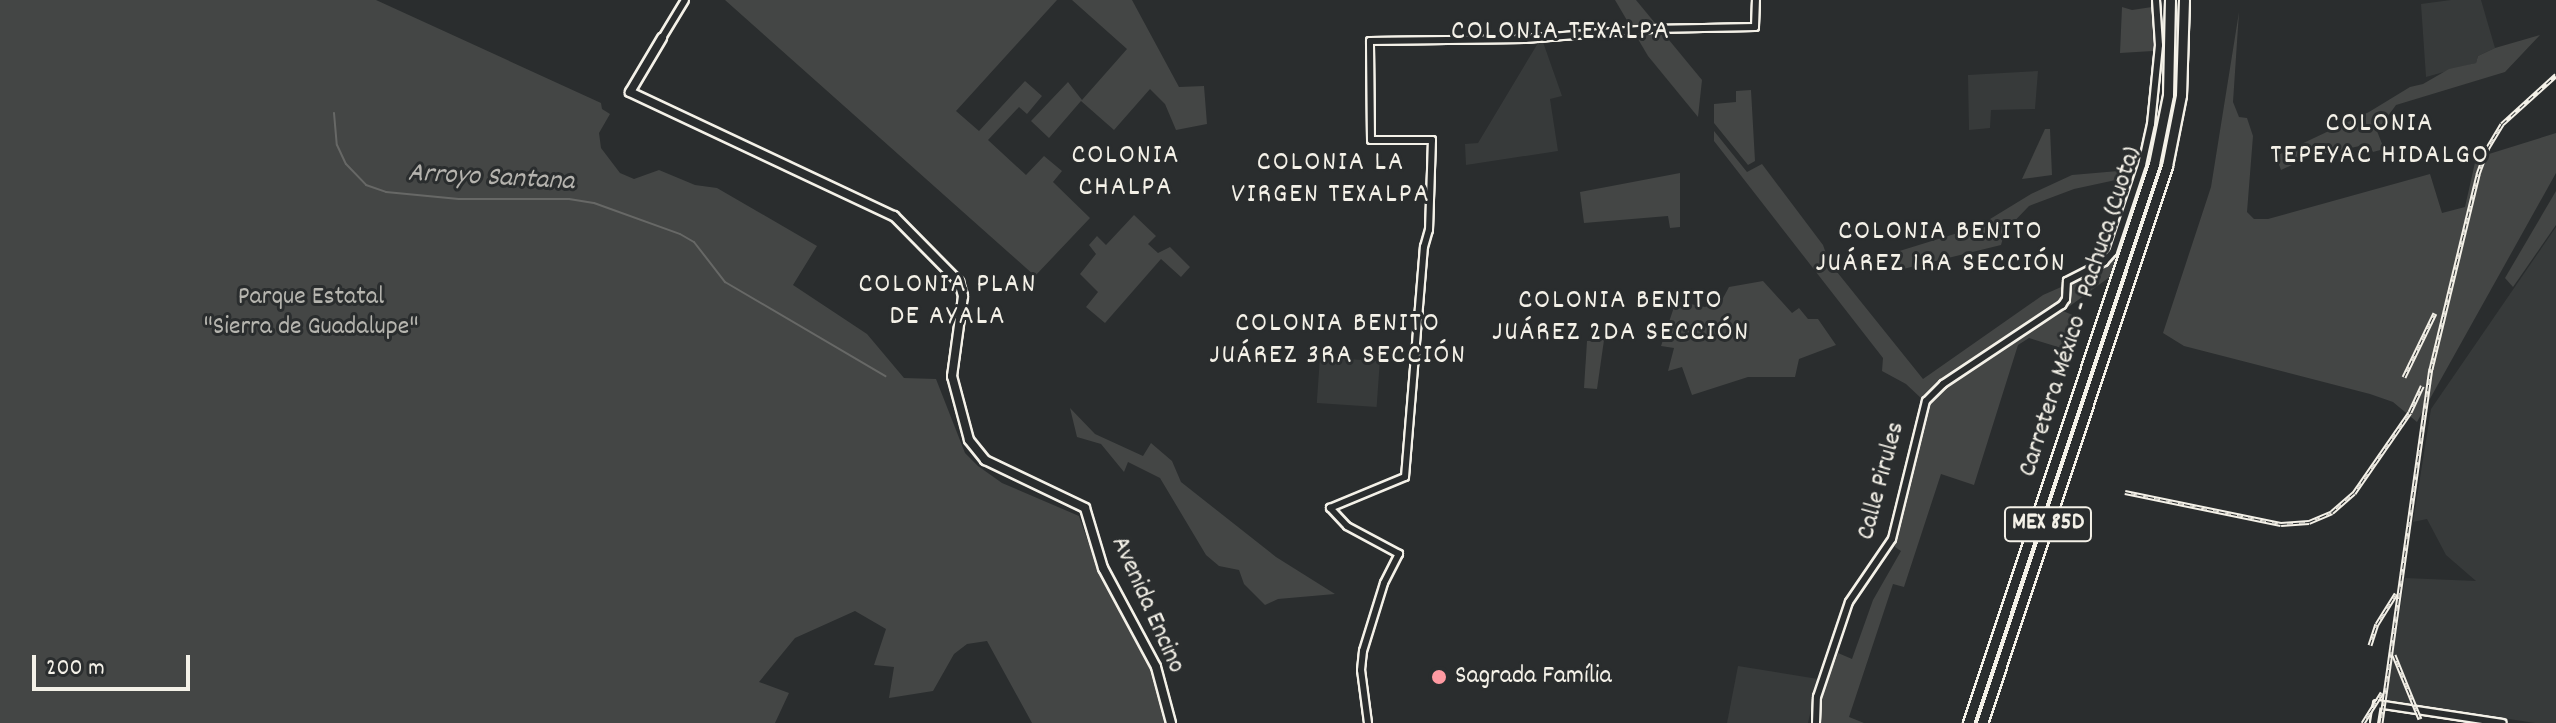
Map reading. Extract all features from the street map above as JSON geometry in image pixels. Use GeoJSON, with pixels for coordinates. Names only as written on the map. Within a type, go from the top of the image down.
{"type":"FeatureCollection","features":[{"type":"Feature","properties":{"kind":"highway","name":"Carretera México - Pachuca (Cuota)"},"geometry":{"type":"LineString","coordinates":[[1968,723],[2104,316],[2163,125],[2170,71],[2170,0]]}},
{"type":"Feature","properties":{"kind":"highway","name":"Carretera México - Pachuca (Cuota)"},"geometry":{"type":"LineString","coordinates":[[1982,723],[2161,187],[2176,125],[2183,72],[2184,0]]}},
{"type":"Feature","properties":{"kind":"main road","name":"Avenida Encino"},"geometry":{"type":"LineString","coordinates":[[662,38],[630,92],[866,202],[906,225],[963,290],[953,384],[966,433],[981,457],[1085,508],[1103,568],[1156,667],[1171,723]]}},
{"type":"Feature","properties":{"kind":"street"},"geometry":{"type":"LineString","coordinates":[[662,38],[685,0]]}},
{"type":"Feature","properties":{"kind":"street"},"geometry":{"type":"LineString","coordinates":[[1368,723],[1361,670],[1363,651],[1384,583],[1399,554],[1347,526],[1330,508],[1405,477],[1424,247],[1429,220],[1432,140],[1371,140],[1370,41],[1525,39],[1652,29],[1755,27],[1756,0]]}},
{"type":"Feature","properties":{"kind":"street","name":"Calle Pirules"},"geometry":{"type":"LineString","coordinates":[[1816,723],[1817,697],[1849,602],[1892,539],[1926,401],[1943,384],[2062,305],[2066,297],[2066,282],[2109,259],[2120,234],[2151,124],[2159,45],[2155,1]]}},
{"type":"Feature","properties":{"kind":"street"},"geometry":{"type":"LineString","coordinates":[[2374,723],[2377,704],[2503,723]]}},
{"type":"Feature","properties":{"kind":"shaded area"},"geometry":{"type":"Polygon","coordinates":[[[2481,0],[2495,48],[2478,56],[2476,63],[2426,77],[2421,4],[2481,0]]]}},
{"type":"Feature","properties":{"kind":"shaded area"},"geometry":{"type":"Polygon","coordinates":[[[1543,42],[1562,96],[1550,99],[1558,151],[1466,165],[1465,144],[1478,143],[1538,43],[1543,42]]]}},
{"type":"Feature","properties":{"kind":"shaded area"},"geometry":{"type":"Polygon","coordinates":[[[2038,71],[2035,109],[1991,110],[1990,128],[1969,130],[1968,75],[2038,71]]]}},
{"type":"Feature","properties":{"kind":"shaded area"},"geometry":{"type":"Polygon","coordinates":[[[2556,227],[2556,723],[2535,723],[2386,700],[2405,578],[2476,581],[2446,555],[2427,519],[2413,522],[2431,409],[2556,227]]]}},
{"type":"Feature","properties":{"kind":"shaded area"},"geometry":{"type":"Polygon","coordinates":[[[1320,357],[1380,361],[1377,407],[1317,403],[1320,357]]]}},
{"type":"Feature","properties":{"kind":"shaded area"},"geometry":{"type":"Polygon","coordinates":[[[1738,666],[1818,679],[1808,723],[1727,723],[1738,666]]]}},
{"type":"Feature","properties":{"kind":"green space","name":"Parque Estatal \"Sierra de Guadalupe\""},"geometry":{"type":"Polygon","coordinates":[[[0,0],[376,0],[601,103],[602,109],[610,114],[599,133],[601,148],[620,173],[634,179],[659,170],[695,185],[717,188],[817,246],[793,285],[867,334],[904,378],[936,379],[965,453],[978,466],[1002,483],[1079,516],[1097,567],[1144,652],[1170,723],[1032,723],[987,641],[967,644],[954,654],[933,691],[889,698],[894,667],[874,665],[886,629],[855,611],[795,638],[759,682],[789,693],[775,723],[0,723],[0,0]]]}},
{"type":"Feature","properties":{"kind":"green space"},"geometry":{"type":"Polygon","coordinates":[[[725,0],[1057,0],[956,111],[979,131],[1025,81],[1042,96],[1027,114],[1019,107],[988,140],[1026,175],[1044,156],[1062,171],[1053,182],[1090,218],[1035,276],[725,0]]]}},
{"type":"Feature","properties":{"kind":"green space"},"geometry":{"type":"Polygon","coordinates":[[[1072,0],[1132,0],[1179,87],[1204,86],[1207,124],[1176,130],[1165,104],[1150,89],[1114,130],[1081,101],[1049,138],[1031,121],[1068,82],[1082,100],[1127,49],[1072,0]]]}},
{"type":"Feature","properties":{"kind":"green space"},"geometry":{"type":"Polygon","coordinates":[[[1615,0],[1636,0],[1702,80],[1698,117],[1648,56],[1615,0]]]}},
{"type":"Feature","properties":{"kind":"green space"},"geometry":{"type":"Polygon","coordinates":[[[2122,7],[2132,10],[2152,7],[2153,51],[2120,53],[2122,7]]]}},
{"type":"Feature","properties":{"kind":"green space"},"geometry":{"type":"Polygon","coordinates":[[[2239,12],[2233,102],[2239,117],[2247,118],[2253,136],[2247,212],[2254,219],[2268,219],[2430,174],[2442,213],[2465,207],[2476,158],[2556,133],[2556,173],[2417,422],[2393,402],[2184,346],[2163,333],[2211,187],[2239,12]]]}},
{"type":"Feature","properties":{"kind":"green space"},"geometry":{"type":"Polygon","coordinates":[[[2540,35],[2505,72],[2396,105],[2377,131],[2384,149],[2373,152],[2369,144],[2309,157],[2281,170],[2276,156],[2369,112],[2410,87],[2423,84],[2449,69],[2476,63],[2478,56],[2495,48],[2540,35]]]}},
{"type":"Feature","properties":{"kind":"green space"},"geometry":{"type":"Polygon","coordinates":[[[1751,90],[1755,161],[1748,165],[1714,123],[1714,104],[1736,102],[1736,91],[1751,90]]]}},
{"type":"Feature","properties":{"kind":"green space"},"geometry":{"type":"Polygon","coordinates":[[[2045,129],[2050,129],[2052,175],[2022,179],[2045,129]]]}},
{"type":"Feature","properties":{"kind":"green space"},"geometry":{"type":"Polygon","coordinates":[[[1714,131],[1747,172],[1762,164],[1823,245],[1829,262],[1923,379],[2043,295],[2102,269],[2116,257],[2111,276],[2063,311],[2082,319],[2071,351],[2029,338],[2018,345],[1974,485],[1941,474],[1904,587],[1893,584],[1849,717],[1864,723],[1820,723],[1821,699],[1838,653],[1852,659],[1873,600],[1901,551],[1895,547],[1900,482],[1923,400],[1906,384],[1882,371],[1883,358],[1714,141],[1714,131]]]}},
{"type":"Feature","properties":{"kind":"green space"},"geometry":{"type":"Polygon","coordinates":[[[2130,170],[2125,178],[2074,189],[2029,206],[2005,231],[2001,245],[1899,270],[1893,253],[1977,227],[2031,194],[2072,175],[2130,170]]]}},
{"type":"Feature","properties":{"kind":"green space"},"geometry":{"type":"Polygon","coordinates":[[[1680,173],[1680,227],[1670,228],[1668,216],[1584,223],[1580,192],[1680,173]]]}},
{"type":"Feature","properties":{"kind":"green space"},"geometry":{"type":"Polygon","coordinates":[[[2556,191],[2556,225],[2513,287],[2505,278],[2556,191]]]}},
{"type":"Feature","properties":{"kind":"green space"},"geometry":{"type":"Polygon","coordinates":[[[1134,215],[1156,236],[1148,244],[1158,253],[1170,247],[1190,267],[1181,277],[1161,259],[1105,323],[1086,307],[1098,292],[1080,274],[1096,254],[1089,245],[1097,236],[1106,245],[1134,215]]]}},
{"type":"Feature","properties":{"kind":"green space"},"geometry":{"type":"Polygon","coordinates":[[[1763,281],[1792,313],[1799,308],[1808,319],[1818,319],[1836,345],[1799,359],[1795,377],[1748,377],[1692,395],[1682,367],[1668,371],[1674,348],[1661,346],[1676,301],[1705,307],[1722,300],[1729,287],[1763,281]]]}},
{"type":"Feature","properties":{"kind":"green space"},"geometry":{"type":"Polygon","coordinates":[[[1604,340],[1597,389],[1584,388],[1587,341],[1604,340]]]}},
{"type":"Feature","properties":{"kind":"green space"},"geometry":{"type":"Polygon","coordinates":[[[1070,408],[1095,434],[1143,456],[1151,443],[1172,461],[1181,482],[1276,557],[1335,594],[1278,599],[1265,605],[1244,584],[1239,570],[1219,566],[1206,555],[1160,478],[1128,462],[1124,472],[1101,444],[1077,437],[1070,408]]]}},
{"type":"Feature","properties":{"kind":"waterway","name":"Arroyo Santana"},"geometry":{"type":"LineString","coordinates":[[334,113],[337,145],[346,164],[366,185],[386,192],[459,199],[569,199],[594,203],[680,234],[694,242],[725,282],[885,376]]}},
{"type":"Feature","properties":{"kind":"railway"},"geometry":{"type":"LineString","coordinates":[[2381,723],[2431,369],[2478,174],[2487,149],[2502,124],[2556,75]]}},
{"type":"Feature","properties":{"kind":"railway"},"geometry":{"type":"LineString","coordinates":[[2404,377],[2435,313]]}},
{"type":"Feature","properties":{"kind":"railway"},"geometry":{"type":"LineString","coordinates":[[2125,492],[2281,524],[2309,522],[2332,512],[2354,493],[2410,412],[2422,386]]}},
{"type":"Feature","properties":{"kind":"railway"},"geometry":{"type":"LineString","coordinates":[[2370,645],[2377,624],[2396,594]]}},
{"type":"Feature","properties":{"kind":"railway"},"geometry":{"type":"LineString","coordinates":[[2394,655],[2420,719]]}},
{"type":"Feature","properties":{"kind":"railway"},"geometry":{"type":"LineString","coordinates":[[2363,723],[2382,692]]}},
{"type":"Feature","properties":{"kind":"place","name":"Sagrada Família"},"geometry":{"type":"Point","coordinates":[1439,677]}},
{"type":"Feature","properties":{"kind":"district","name":"COLONIA TEXALPA"},"geometry":{"type":"Point","coordinates":[1561,33]}},
{"type":"Feature","properties":{"kind":"district","name":"COLONIA TEPEYAC HIDALGO"},"geometry":{"type":"Point","coordinates":[2380,141]}},
{"type":"Feature","properties":{"kind":"district","name":"COLONIA CHALPA"},"geometry":{"type":"Point","coordinates":[1126,173]}},
{"type":"Feature","properties":{"kind":"district","name":"COLONIA LA VIRGEN TEXALPA"},"geometry":{"type":"Point","coordinates":[1331,180]}},
{"type":"Feature","properties":{"kind":"district","name":"COLONIA BENITO JUÁREZ 1RA SECCIÓN"},"geometry":{"type":"Point","coordinates":[1941,249]}},
{"type":"Feature","properties":{"kind":"district","name":"COLONIA PLAN DE AYALA"},"geometry":{"type":"Point","coordinates":[948,302]}},
{"type":"Feature","properties":{"kind":"district","name":"COLONIA BENITO JUÁREZ 2DA SECCIÓN"},"geometry":{"type":"Point","coordinates":[1621,318]}},
{"type":"Feature","properties":{"kind":"district","name":"COLONIA BENITO JUÁREZ 3RA SECCIÓN"},"geometry":{"type":"Point","coordinates":[1338,341]}}]}
